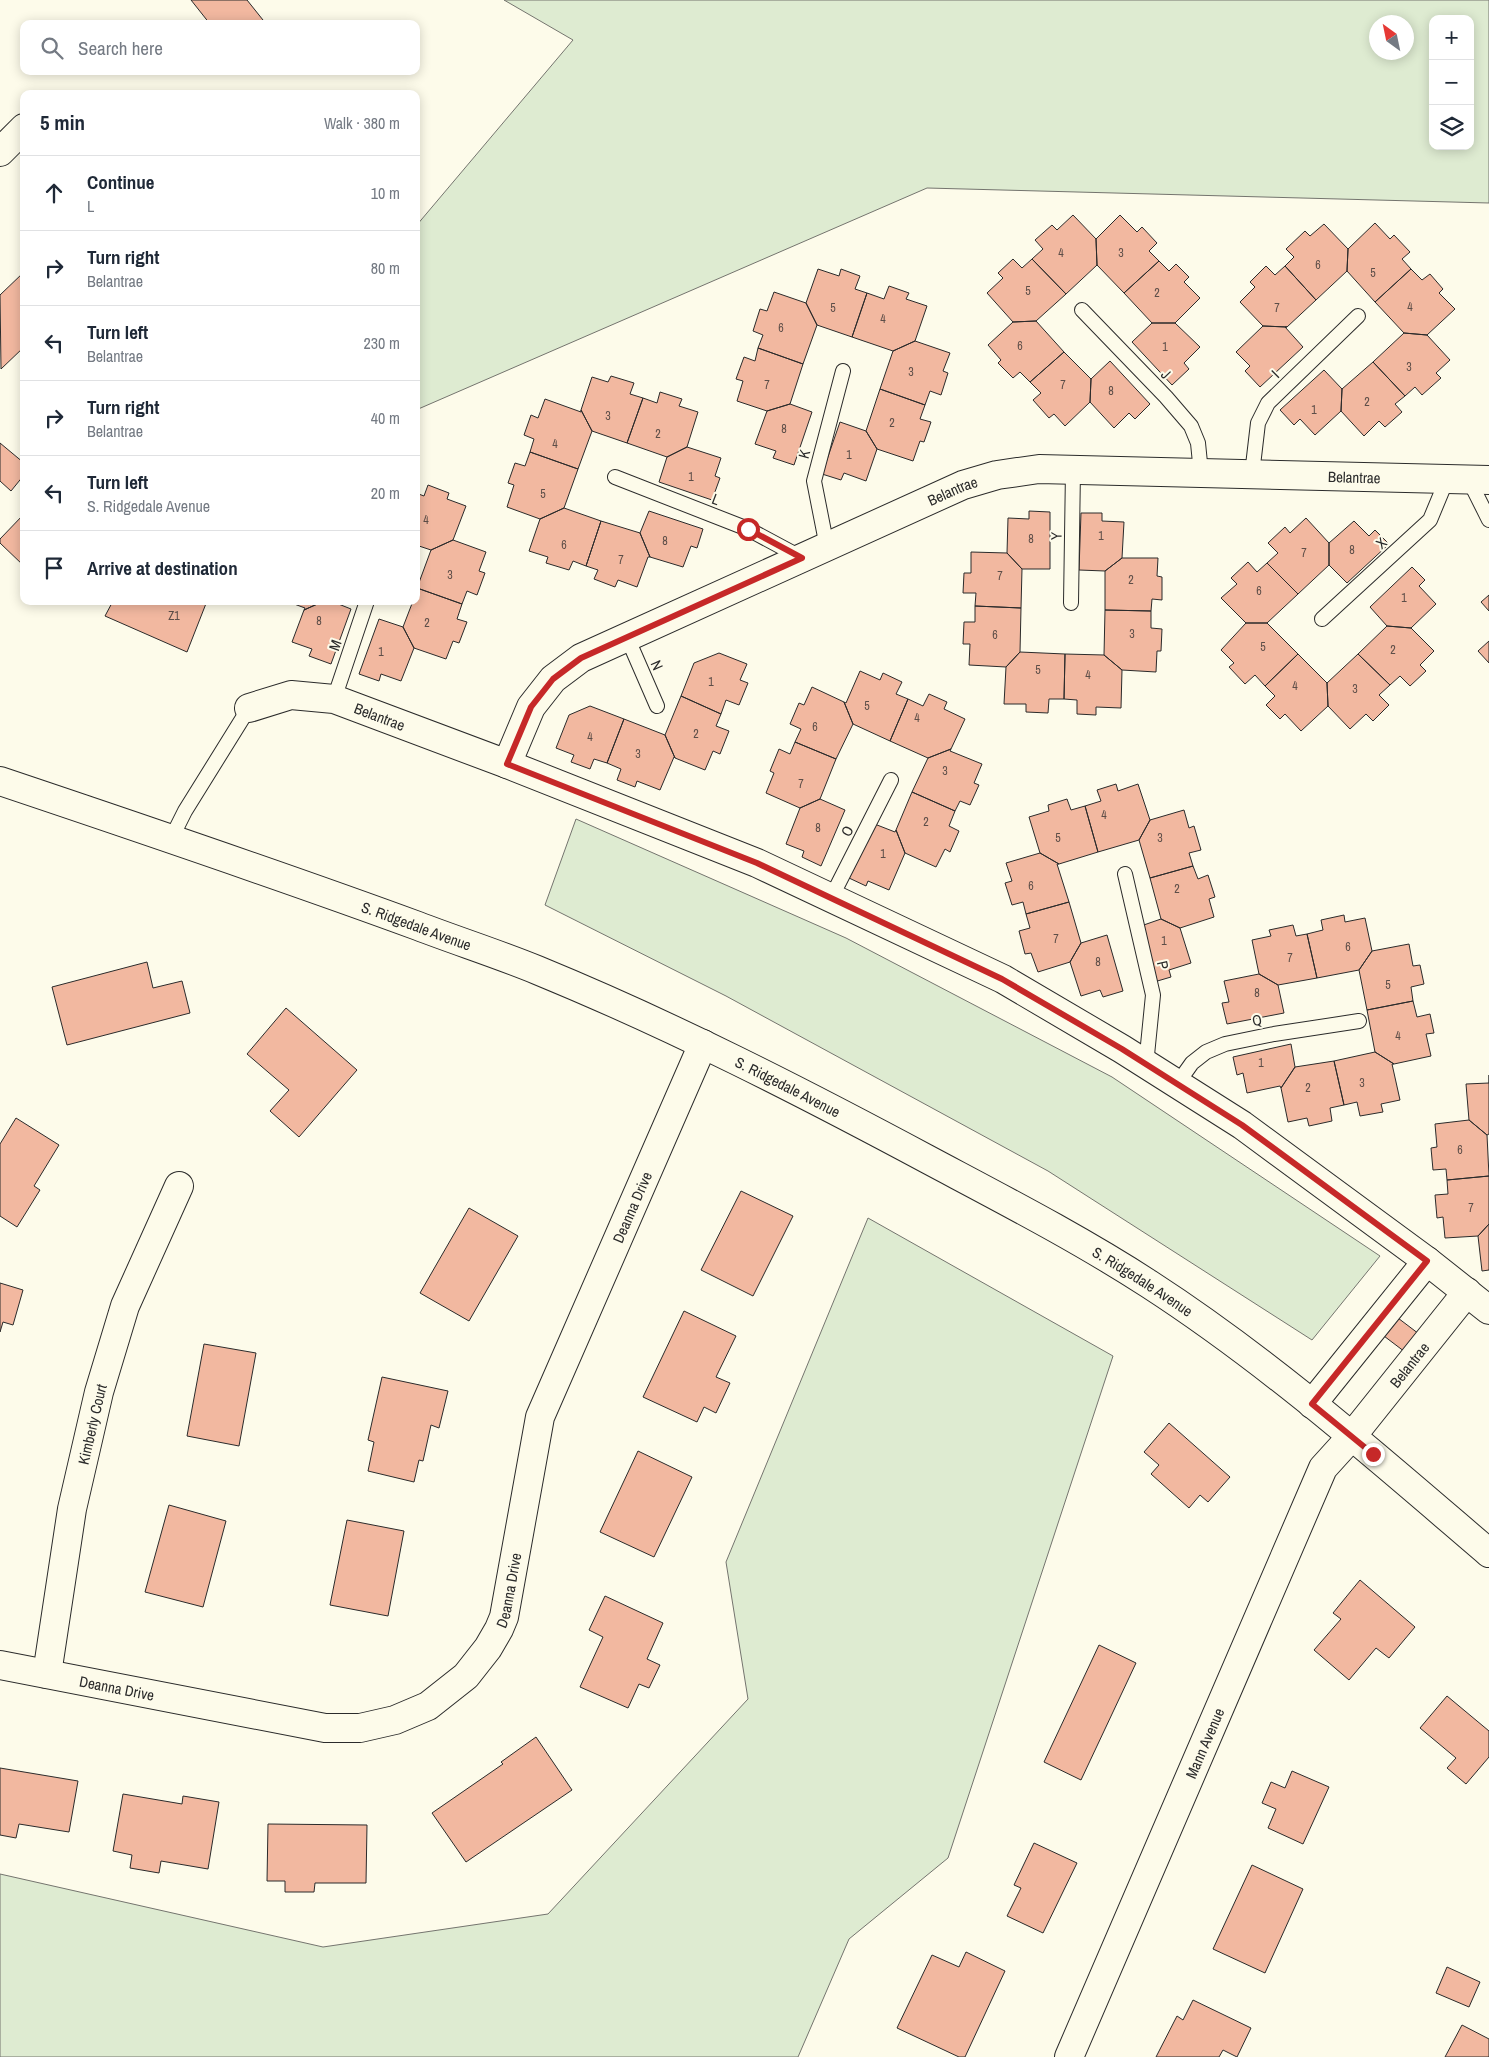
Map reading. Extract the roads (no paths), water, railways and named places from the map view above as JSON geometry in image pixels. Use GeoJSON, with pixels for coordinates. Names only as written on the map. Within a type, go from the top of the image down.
{"type":"FeatureCollection","features":[{"type":"Feature","properties":{"kind":"street"},"geometry":{"type":"LineString","coordinates":[[0,152],[20,132]]}},
{"type":"Feature","properties":{"kind":"street","name":"Belantrae"},"geometry":{"type":"LineString","coordinates":[[507,764],[531,707],[553,679],[581,658],[963,486],[997,475],[1039,469],[1468,480]]}},
{"type":"Feature","properties":{"kind":"street","name":"Belantrae"},"geometry":{"type":"LineString","coordinates":[[249,708],[291,695],[334,699],[507,764],[757,863],[1002,979],[1242,1125],[1427,1261],[1489,1310]]}},
{"type":"Feature","properties":{"kind":"street","name":"S. Ridgedale Avenue"},"geometry":{"type":"LineString","coordinates":[[0,781],[297,881],[537,970],[704,1044],[865,1125],[978,1186],[1149,1284],[1246,1352],[1312,1404],[1489,1552]]}},
{"type":"Feature","properties":{"kind":"street","name":"Deanna Drive"},"geometry":{"type":"LineString","coordinates":[[0,1665],[325,1728],[360,1728],[395,1720],[428,1706],[466,1676],[488,1648],[504,1617],[540,1417],[704,1044]]}},
{"type":"Feature","properties":{"kind":"street","name":"Kimberly Court"},"geometry":{"type":"LineString","coordinates":[[47,1674],[72,1509],[99,1392],[125,1306],[178,1186]]}},
{"type":"Feature","properties":{"kind":"street"},"geometry":{"type":"LineString","coordinates":[[1312,1404],[1427,1261]]}},
{"type":"Feature","properties":{"kind":"street","name":"Belantrae"},"geometry":{"type":"LineString","coordinates":[[1352,1436],[1467,1292]]}},
{"type":"Feature","properties":{"kind":"street","name":"Mann Avenue"},"geometry":{"type":"LineString","coordinates":[[1070,2057],[1323,1468],[1352,1436]]}},
{"type":"Feature","properties":{"kind":"lane","name":"J"},"geometry":{"type":"LineString","coordinates":[[1082,310],[1166,397],[1191,426],[1198,443],[1201,473]]}},
{"type":"Feature","properties":{"kind":"lane","name":"I"},"geometry":{"type":"LineString","coordinates":[[1252,474],[1258,423],[1268,403],[1358,316]]}},
{"type":"Feature","properties":{"kind":"lane","name":"K"},"geometry":{"type":"LineString","coordinates":[[827,547],[814,481],[844,371]]}},
{"type":"Feature","properties":{"kind":"lane","name":"Y"},"geometry":{"type":"LineString","coordinates":[[1071,602],[1073,470]]}},
{"type":"Feature","properties":{"kind":"lane","name":"L"},"geometry":{"type":"LineString","coordinates":[[615,477],[748,529],[802,558]]}},
{"type":"Feature","properties":{"kind":"lane"},"geometry":{"type":"LineString","coordinates":[[1468,480],[1489,520]]}},
{"type":"Feature","properties":{"kind":"lane","name":"X"},"geometry":{"type":"LineString","coordinates":[[1322,619],[1430,520],[1468,480]]}},
{"type":"Feature","properties":{"kind":"lane","name":"M"},"geometry":{"type":"LineString","coordinates":[[334,699],[366,605]]}},
{"type":"Feature","properties":{"kind":"lane","name":"N"},"geometry":{"type":"LineString","coordinates":[[627,637],[657,706]]}},
{"type":"Feature","properties":{"kind":"lane"},"geometry":{"type":"LineString","coordinates":[[171,839],[185,812],[249,708]]}},
{"type":"Feature","properties":{"kind":"lane","name":"O"},"geometry":{"type":"LineString","coordinates":[[831,898],[892,780]]}},
{"type":"Feature","properties":{"kind":"lane","name":"P"},"geometry":{"type":"LineString","coordinates":[[1125,874],[1153,995],[1146,1065]]}},
{"type":"Feature","properties":{"kind":"lane","name":"Q"},"geometry":{"type":"LineString","coordinates":[[1177,1084],[1192,1063],[1206,1052],[1225,1044],[1274,1034],[1359,1021]]}}]}
